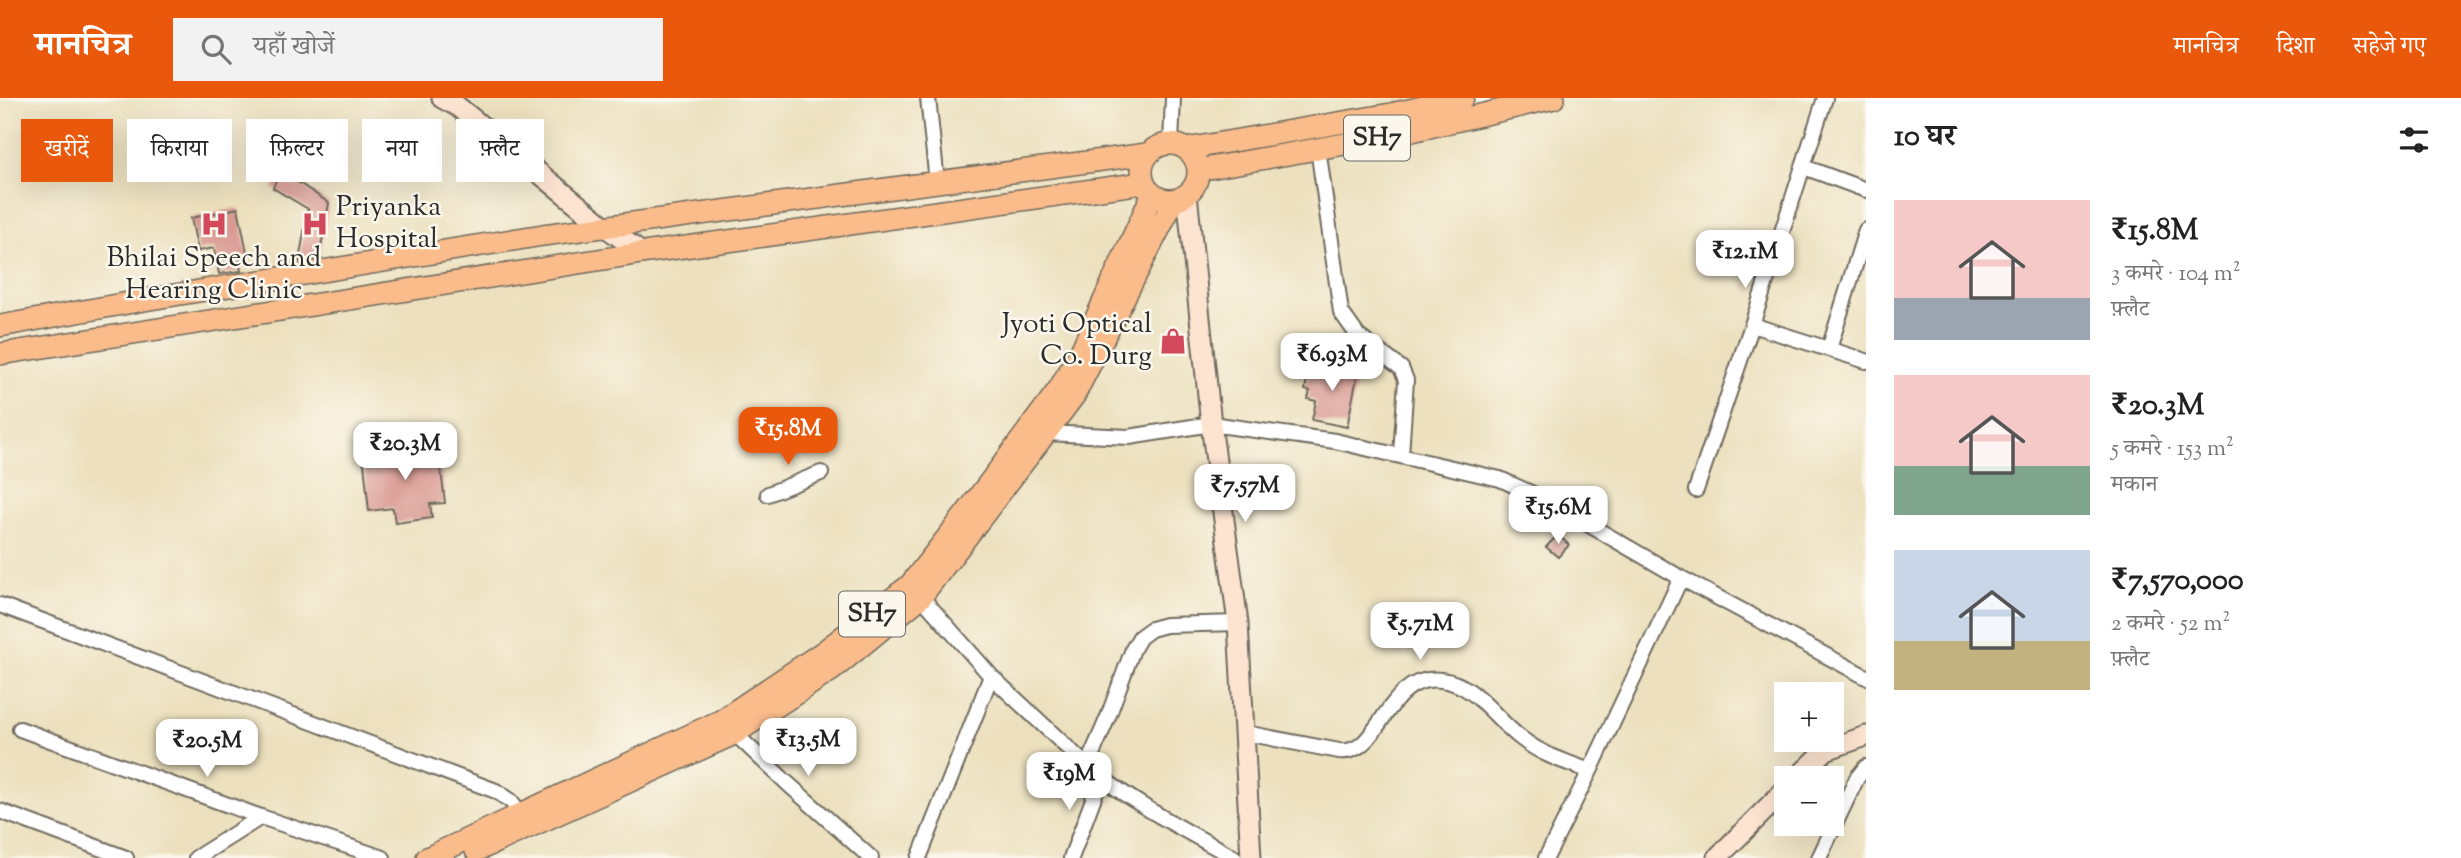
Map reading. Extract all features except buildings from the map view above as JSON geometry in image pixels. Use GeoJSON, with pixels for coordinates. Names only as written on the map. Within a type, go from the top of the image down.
{"type":"FeatureCollection","features":[{"type":"Feature","properties":{"kind":"main road","name":"SH7"},"geometry":{"type":"LineString","coordinates":[[427,858],[526,819],[728,727],[832,670],[916,591],[1074,396],[1181,197],[1196,184],[1198,170],[1318,148],[1391,116],[1463,98]]}},
{"type":"Feature","properties":{"kind":"main road","name":"SH7"},"geometry":{"type":"LineString","coordinates":[[916,591],[965,515],[1059,388],[1081,351],[1148,189],[1141,168],[1147,155],[1158,146],[1178,146],[1391,116],[1554,98]]}},
{"type":"Feature","properties":{"kind":"main road"},"geometry":{"type":"LineString","coordinates":[[1178,146],[1195,158],[1198,170]]}},
{"type":"Feature","properties":{"kind":"main road"},"geometry":{"type":"LineString","coordinates":[[0,326],[604,226],[1147,155]]}},
{"type":"Feature","properties":{"kind":"main road"},"geometry":{"type":"LineString","coordinates":[[0,354],[642,253],[1148,189],[1163,200],[1181,197]]}},
{"type":"Feature","properties":{"kind":"main road","name":"SH7"},"geometry":{"type":"LineString","coordinates":[[460,858],[526,819]]}},
{"type":"Feature","properties":{"kind":"street"},"geometry":{"type":"LineString","coordinates":[[928,98],[937,182]]}},
{"type":"Feature","properties":{"kind":"street"},"geometry":{"type":"LineString","coordinates":[[1173,98],[1178,146]]}},
{"type":"Feature","properties":{"kind":"street"},"geometry":{"type":"LineString","coordinates":[[1696,490],[1825,98]]}},
{"type":"Feature","properties":{"kind":"street"},"geometry":{"type":"LineString","coordinates":[[451,101],[604,226],[642,253]]}},
{"type":"Feature","properties":{"kind":"street"},"geometry":{"type":"LineString","coordinates":[[1318,148],[1341,312],[1358,336],[1401,368],[1406,380],[1401,455]]}},
{"type":"Feature","properties":{"kind":"street"},"geometry":{"type":"LineString","coordinates":[[1804,167],[1866,190]]}},
{"type":"Feature","properties":{"kind":"street"},"geometry":{"type":"LineString","coordinates":[[1181,197],[1238,623],[1251,858]]}},
{"type":"Feature","properties":{"kind":"street"},"geometry":{"type":"LineString","coordinates":[[1829,349],[1866,230]]}},
{"type":"Feature","properties":{"kind":"street"},"geometry":{"type":"LineString","coordinates":[[1752,325],[1866,360]]}},
{"type":"Feature","properties":{"kind":"street"},"geometry":{"type":"LineString","coordinates":[[1046,433],[1129,437],[1211,424],[1335,441],[1500,479],[1546,500],[1681,578],[1866,677]]}},
{"type":"Feature","properties":{"kind":"street"},"geometry":{"type":"LineString","coordinates":[[768,494],[821,473]]}},
{"type":"Feature","properties":{"kind":"street"},"geometry":{"type":"LineString","coordinates":[[1546,858],[1681,578]]}},
{"type":"Feature","properties":{"kind":"street"},"geometry":{"type":"LineString","coordinates":[[916,591],[991,676],[1101,778],[1235,858]]}},
{"type":"Feature","properties":{"kind":"street"},"geometry":{"type":"LineString","coordinates":[[0,605],[496,791],[526,819]]}},
{"type":"Feature","properties":{"kind":"street"},"geometry":{"type":"LineString","coordinates":[[1087,766],[1140,637],[1151,629],[1166,625],[1238,623]]}},
{"type":"Feature","properties":{"kind":"street"},"geometry":{"type":"LineString","coordinates":[[919,858],[991,676]]}},
{"type":"Feature","properties":{"kind":"street"},"geometry":{"type":"LineString","coordinates":[[1245,733],[1353,752],[1363,745],[1409,686],[1424,679],[1441,680],[1456,682],[1471,692],[1534,748],[1590,771]]}},
{"type":"Feature","properties":{"kind":"street"},"geometry":{"type":"LineString","coordinates":[[728,727],[871,858]]}},
{"type":"Feature","properties":{"kind":"street"},"geometry":{"type":"LineString","coordinates":[[20,729],[261,817],[383,858]]}},
{"type":"Feature","properties":{"kind":"street"},"geometry":{"type":"LineString","coordinates":[[1809,766],[1826,750],[1866,736]]}},
{"type":"Feature","properties":{"kind":"street"},"geometry":{"type":"LineString","coordinates":[[1819,858],[1857,778],[1866,767]]}},
{"type":"Feature","properties":{"kind":"street"},"geometry":{"type":"LineString","coordinates":[[1071,858],[1101,778]]}},
{"type":"Feature","properties":{"kind":"street"},"geometry":{"type":"LineString","coordinates":[[1717,858],[1774,801]]}},
{"type":"Feature","properties":{"kind":"street"},"geometry":{"type":"LineString","coordinates":[[0,811],[126,858]]}},
{"type":"Feature","properties":{"kind":"street"},"geometry":{"type":"LineString","coordinates":[[196,858],[261,817]]}},
{"type":"Feature","properties":{"kind":"place","name":"Bhilai Speech and Hearing Clinic"},"geometry":{"type":"Point","coordinates":[214,224]}},
{"type":"Feature","properties":{"kind":"place","name":"Priyanka Hospital"},"geometry":{"type":"Point","coordinates":[315,224]}},
{"type":"Feature","properties":{"kind":"place","name":"Jyoti Optical Co. Durg"},"geometry":{"type":"Point","coordinates":[1173,341]}}]}
